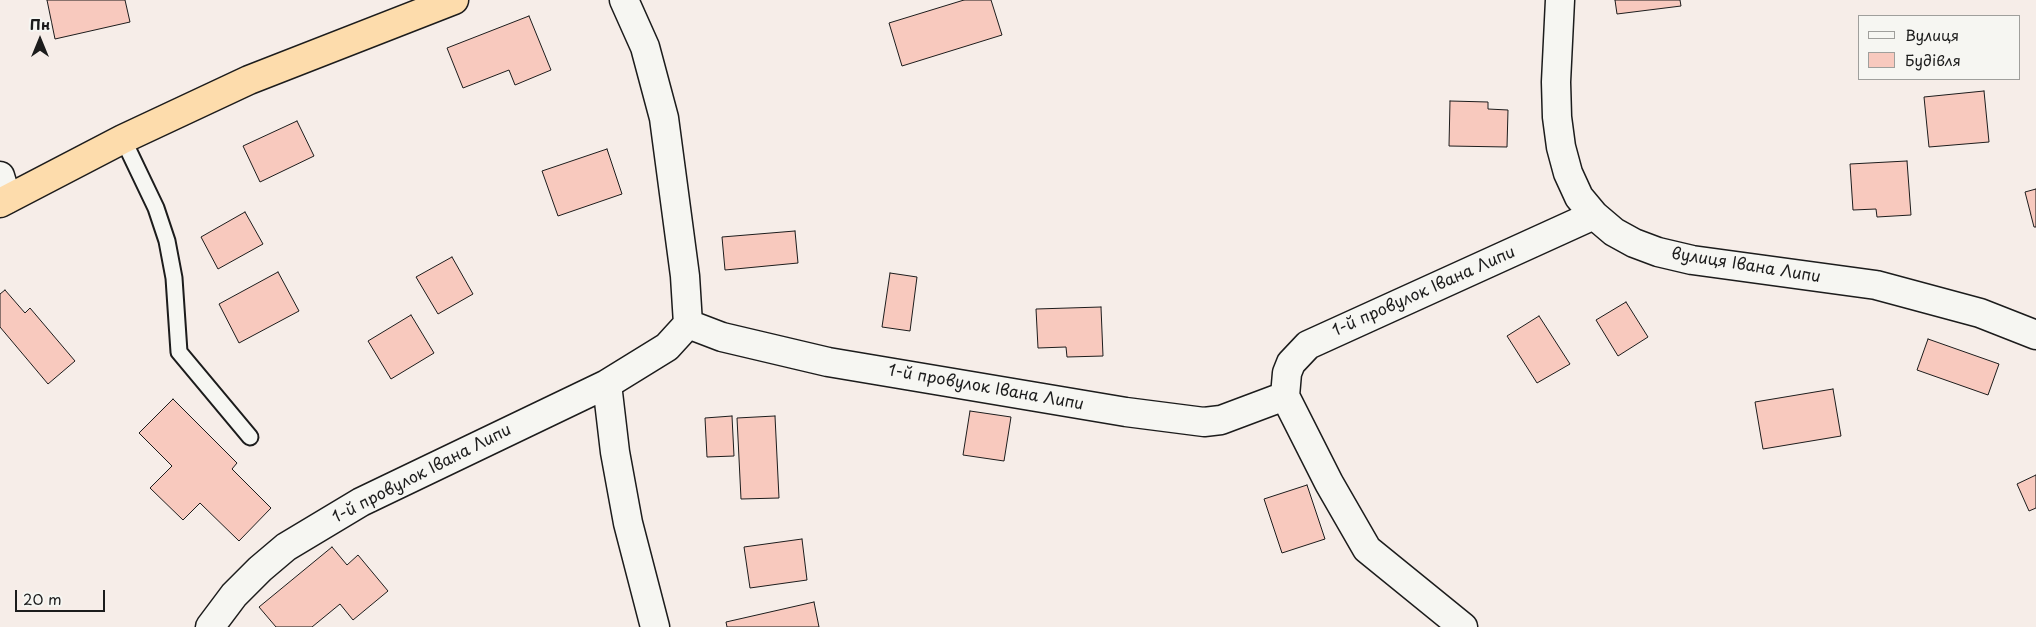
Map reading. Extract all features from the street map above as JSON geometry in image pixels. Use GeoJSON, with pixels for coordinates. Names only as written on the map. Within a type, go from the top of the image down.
{"type":"FeatureCollection","features":[{"type":"Feature","properties":{"kind":"highway"},"geometry":{"type":"LineString","coordinates":[[2,193],[249,80],[454,0]]}},
{"type":"Feature","properties":{"kind":"street"},"geometry":{"type":"LineString","coordinates":[[624,0],[645,47],[664,118],[685,276],[688,324]]}},
{"type":"Feature","properties":{"kind":"street","name":"вулиця Івана Липи"},"geometry":{"type":"LineString","coordinates":[[1560,0],[1556,82],[1557,117],[1561,147],[1568,173],[1579,197],[1594,215],[1614,232],[1634,243],[1658,252],[1692,260],[1876,285],[1980,313],[2036,335]]}},
{"type":"Feature","properties":{"kind":"street","name":"1-й провулок Івана Липи"},"geometry":{"type":"LineString","coordinates":[[210,627],[234,595],[286,547],[361,502],[607,384],[667,347],[688,324],[722,337],[828,362],[1126,412],[1194,420],[1221,420],[1284,396],[1287,373],[1291,363],[1308,345],[1594,215]]}},
{"type":"Feature","properties":{"kind":"street"},"geometry":{"type":"LineString","coordinates":[[607,384],[628,524],[655,627]]}},
{"type":"Feature","properties":{"kind":"street"},"geometry":{"type":"LineString","coordinates":[[1284,396],[1329,483],[1367,549],[1463,627]]}},
{"type":"Feature","properties":{"kind":"lane"},"geometry":{"type":"LineString","coordinates":[[123,139],[156,208],[167,241],[174,278],[179,352],[250,437]]}},
{"type":"Feature","properties":{"kind":"building"},"geometry":{"type":"Polygon","coordinates":[[[47,0],[125,0],[130,22],[55,39],[47,0]]]}},
{"type":"Feature","properties":{"kind":"building"},"geometry":{"type":"Polygon","coordinates":[[[964,0],[991,0],[1002,35],[902,66],[889,23],[964,0]]]}},
{"type":"Feature","properties":{"kind":"building"},"geometry":{"type":"Polygon","coordinates":[[[1615,0],[1680,0],[1681,6],[1617,14],[1615,0]]]}},
{"type":"Feature","properties":{"kind":"building"},"geometry":{"type":"Polygon","coordinates":[[[529,16],[551,70],[515,85],[509,70],[463,88],[447,48],[529,16]]]}},
{"type":"Feature","properties":{"kind":"building"},"geometry":{"type":"Polygon","coordinates":[[[1984,91],[1989,142],[1929,147],[1924,97],[1984,91]]]}},
{"type":"Feature","properties":{"kind":"building"},"geometry":{"type":"Polygon","coordinates":[[[1450,101],[1488,102],[1488,109],[1508,110],[1507,147],[1449,146],[1450,101]]]}},
{"type":"Feature","properties":{"kind":"building"},"geometry":{"type":"Polygon","coordinates":[[[297,121],[314,156],[260,182],[243,146],[297,121]]]}},
{"type":"Feature","properties":{"kind":"building"},"geometry":{"type":"Polygon","coordinates":[[[607,149],[622,194],[558,216],[542,171],[607,149]]]}},
{"type":"Feature","properties":{"kind":"building"},"geometry":{"type":"Polygon","coordinates":[[[1907,161],[1911,215],[1877,217],[1876,209],[1853,210],[1850,164],[1907,161]]]}},
{"type":"Feature","properties":{"kind":"building"},"geometry":{"type":"Polygon","coordinates":[[[2036,189],[2036,227],[2034,227],[2025,192],[2036,189]]]}},
{"type":"Feature","properties":{"kind":"building"},"geometry":{"type":"Polygon","coordinates":[[[245,212],[263,244],[218,269],[201,237],[245,212]]]}},
{"type":"Feature","properties":{"kind":"building"},"geometry":{"type":"Polygon","coordinates":[[[795,231],[798,263],[725,270],[722,237],[795,231]]]}},
{"type":"Feature","properties":{"kind":"building"},"geometry":{"type":"Polygon","coordinates":[[[452,257],[473,294],[438,314],[416,277],[452,257]]]}},
{"type":"Feature","properties":{"kind":"building"},"geometry":{"type":"Polygon","coordinates":[[[278,272],[299,311],[239,343],[219,304],[278,272]]]}},
{"type":"Feature","properties":{"kind":"building"},"geometry":{"type":"Polygon","coordinates":[[[890,273],[917,277],[910,331],[882,327],[890,273]]]}},
{"type":"Feature","properties":{"kind":"building"},"geometry":{"type":"Polygon","coordinates":[[[5,290],[25,313],[30,308],[75,361],[48,384],[0,327],[0,294],[5,290]]]}},
{"type":"Feature","properties":{"kind":"building"},"geometry":{"type":"Polygon","coordinates":[[[1626,302],[1648,337],[1618,356],[1596,320],[1626,302]]]}},
{"type":"Feature","properties":{"kind":"building"},"geometry":{"type":"Polygon","coordinates":[[[1101,307],[1103,356],[1067,357],[1066,347],[1038,348],[1036,309],[1101,307]]]}},
{"type":"Feature","properties":{"kind":"building"},"geometry":{"type":"Polygon","coordinates":[[[411,315],[434,353],[391,379],[368,341],[411,315]]]}},
{"type":"Feature","properties":{"kind":"building"},"geometry":{"type":"Polygon","coordinates":[[[1539,316],[1570,364],[1537,383],[1507,336],[1539,316]]]}},
{"type":"Feature","properties":{"kind":"building"},"geometry":{"type":"Polygon","coordinates":[[[1928,339],[1999,364],[1988,395],[1917,370],[1928,339]]]}},
{"type":"Feature","properties":{"kind":"building"},"geometry":{"type":"Polygon","coordinates":[[[1833,389],[1841,436],[1763,449],[1755,402],[1833,389]]]}},
{"type":"Feature","properties":{"kind":"building"},"geometry":{"type":"Polygon","coordinates":[[[173,399],[237,463],[232,469],[271,508],[239,541],[200,503],[183,520],[150,488],[172,466],[139,433],[173,399]]]}},
{"type":"Feature","properties":{"kind":"building"},"geometry":{"type":"Polygon","coordinates":[[[970,411],[1011,417],[1004,461],[963,455],[970,411]]]}},
{"type":"Feature","properties":{"kind":"building"},"geometry":{"type":"Polygon","coordinates":[[[732,416],[734,456],[707,457],[705,418],[732,416]]]}},
{"type":"Feature","properties":{"kind":"building"},"geometry":{"type":"Polygon","coordinates":[[[775,416],[779,498],[741,499],[737,418],[775,416]]]}},
{"type":"Feature","properties":{"kind":"building"},"geometry":{"type":"Polygon","coordinates":[[[2036,475],[2036,508],[2029,511],[2017,484],[2036,475]]]}},
{"type":"Feature","properties":{"kind":"building"},"geometry":{"type":"Polygon","coordinates":[[[1307,485],[1325,539],[1282,553],[1264,499],[1307,485]]]}},
{"type":"Feature","properties":{"kind":"building"},"geometry":{"type":"Polygon","coordinates":[[[802,539],[807,580],[750,588],[744,547],[802,539]]]}},
{"type":"Feature","properties":{"kind":"building"},"geometry":{"type":"Polygon","coordinates":[[[332,547],[347,565],[358,555],[388,591],[353,620],[340,604],[312,627],[276,627],[259,607],[332,547]]]}},
{"type":"Feature","properties":{"kind":"building"},"geometry":{"type":"Polygon","coordinates":[[[814,602],[819,627],[727,627],[726,622],[814,602]]]}}]}
